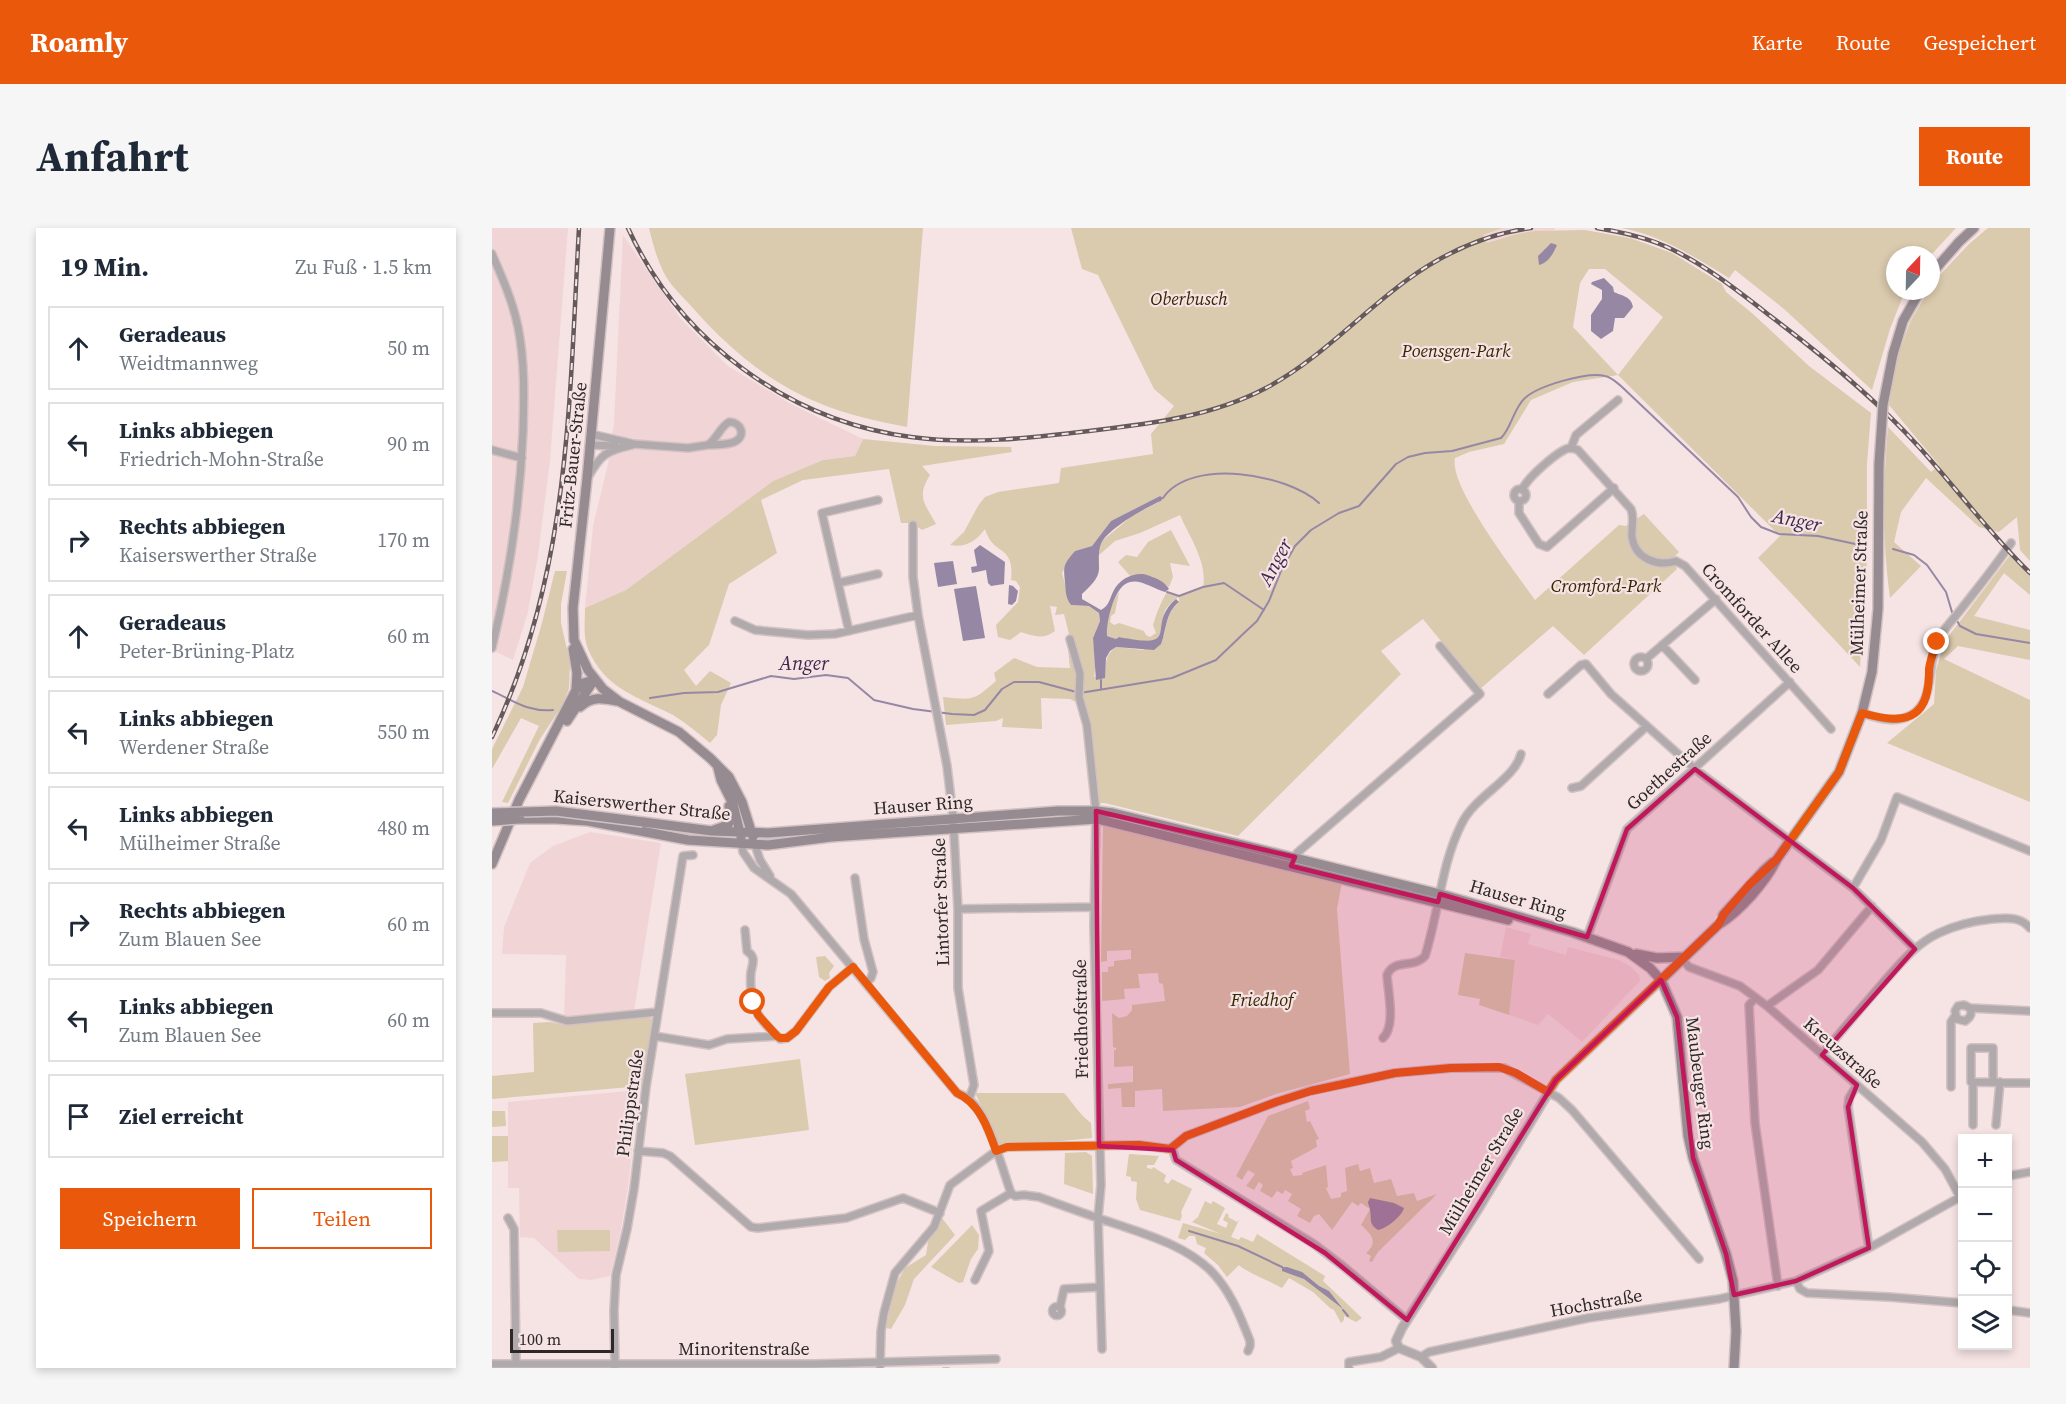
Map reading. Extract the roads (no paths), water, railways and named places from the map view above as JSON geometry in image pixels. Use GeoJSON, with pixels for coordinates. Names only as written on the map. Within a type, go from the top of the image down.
{"type":"FeatureCollection","features":[{"type":"Feature","properties":{"kind":"main road","name":"Fritz-Bauer-Straße"},"geometry":{"type":"LineString","coordinates":[[594,680],[574,640],[573,608],[610,228]]}},
{"type":"Feature","properties":{"kind":"main road"},"geometry":{"type":"LineString","coordinates":[[1940,263],[1974,228]]}},
{"type":"Feature","properties":{"kind":"main road","name":"Mülheimer Straße"},"geometry":{"type":"LineString","coordinates":[[1661,980],[1718,925],[1724,914],[1749,885],[1777,859],[1839,772],[1862,713],[1872,672],[1878,609],[1879,464],[1883,405],[1893,354],[1903,321],[1915,300]]}},
{"type":"Feature","properties":{"kind":"main road"},"geometry":{"type":"LineString","coordinates":[[574,640],[576,690]]}},
{"type":"Feature","properties":{"kind":"main road"},"geometry":{"type":"LineString","coordinates":[[492,864],[519,800],[576,690],[583,683],[594,680]]}},
{"type":"Feature","properties":{"kind":"main road"},"geometry":{"type":"LineString","coordinates":[[594,680],[620,702],[679,732],[729,777],[738,791],[755,845]]}},
{"type":"Feature","properties":{"kind":"main road"},"geometry":{"type":"LineString","coordinates":[[568,720],[594,680]]}},
{"type":"Feature","properties":{"kind":"main road"},"geometry":{"type":"LineString","coordinates":[[553,736],[588,700],[600,698],[620,702]]}},
{"type":"Feature","properties":{"kind":"main road"},"geometry":{"type":"LineString","coordinates":[[718,766],[721,780],[733,804],[742,845]]}},
{"type":"Feature","properties":{"kind":"main road"},"geometry":{"type":"LineString","coordinates":[[712,831],[728,825],[730,819],[727,791]]}},
{"type":"Feature","properties":{"kind":"main road","name":"Kaiserswerther Straße"},"geometry":{"type":"LineString","coordinates":[[492,813],[556,811],[712,831],[752,833]]}},
{"type":"Feature","properties":{"kind":"main road","name":"Hauser Ring"},"geometry":{"type":"LineString","coordinates":[[755,845],[1058,811],[1096,815],[1113,813],[1587,937],[1628,952],[1657,958],[1684,958]]}},
{"type":"Feature","properties":{"kind":"main road","name":"Kaiserswerther Straße"},"geometry":{"type":"LineString","coordinates":[[492,821],[556,819],[588,822],[688,840],[755,845]]}},
{"type":"Feature","properties":{"kind":"main road","name":"Hauser Ring"},"geometry":{"type":"LineString","coordinates":[[752,833],[954,824]]}},
{"type":"Feature","properties":{"kind":"main road","name":"Hauser Ring"},"geometry":{"type":"LineString","coordinates":[[1628,952],[1661,980]]}},
{"type":"Feature","properties":{"kind":"main road","name":"Maubeuger Ring"},"geometry":{"type":"LineString","coordinates":[[1661,980],[1677,1017],[1685,1117],[1693,1158],[1726,1254],[1734,1295],[1736,1331],[1734,1368]]}},
{"type":"Feature","properties":{"kind":"street"},"geometry":{"type":"LineString","coordinates":[[492,254],[518,325],[523,363],[524,399],[517,515],[492,648]]}},
{"type":"Feature","properties":{"kind":"street"},"geometry":{"type":"LineString","coordinates":[[1614,488],[1547,546],[1539,544],[1519,513],[1519,502],[1513,495],[1517,490],[1522,490],[1524,484],[1549,462],[1564,450],[1571,448],[1576,435],[1618,400]]}},
{"type":"Feature","properties":{"kind":"street"},"geometry":{"type":"LineString","coordinates":[[591,434],[634,444],[687,448],[708,445],[736,441],[742,433],[741,427],[733,422],[726,423],[713,442],[708,445]]}},
{"type":"Feature","properties":{"kind":"street"},"geometry":{"type":"LineString","coordinates":[[587,479],[603,455],[634,444]]}},
{"type":"Feature","properties":{"kind":"street"},"geometry":{"type":"LineString","coordinates":[[590,445],[622,447]]}},
{"type":"Feature","properties":{"kind":"street","name":"Cromforder Allee"},"geometry":{"type":"LineString","coordinates":[[1571,448],[1578,450],[1631,509],[1634,516],[1632,541],[1639,553],[1659,563],[1667,564],[1676,561],[1685,566],[1831,729]]}},
{"type":"Feature","properties":{"kind":"street"},"geometry":{"type":"LineString","coordinates":[[492,450],[522,458]]}},
{"type":"Feature","properties":{"kind":"street"},"geometry":{"type":"LineString","coordinates":[[849,631],[822,513],[878,500]]}},
{"type":"Feature","properties":{"kind":"street","name":"Lintorfer Straße"},"geometry":{"type":"LineString","coordinates":[[913,525],[913,578],[918,615],[938,718],[954,824],[958,909],[958,988],[974,1085],[969,1099]]}},
{"type":"Feature","properties":{"kind":"street"},"geometry":{"type":"LineString","coordinates":[[1862,713],[1882,719],[1896,720],[1917,711],[1927,693],[1929,667],[1937,642],[2011,543]]}},
{"type":"Feature","properties":{"kind":"street"},"geometry":{"type":"LineString","coordinates":[[838,583],[878,574]]}},
{"type":"Feature","properties":{"kind":"street"},"geometry":{"type":"LineString","coordinates":[[1646,659],[1716,599]]}},
{"type":"Feature","properties":{"kind":"street"},"geometry":{"type":"LineString","coordinates":[[735,621],[755,630],[808,635],[835,634],[918,615]]}},
{"type":"Feature","properties":{"kind":"street","name":"Friedhofstraße"},"geometry":{"type":"LineString","coordinates":[[1070,639],[1080,674],[1079,697],[1087,725],[1096,815],[1094,907],[1101,1185],[1098,1218],[1102,1350]]}},
{"type":"Feature","properties":{"kind":"street"},"geometry":{"type":"LineString","coordinates":[[1662,645],[1695,680]]}},
{"type":"Feature","properties":{"kind":"street"},"geometry":{"type":"LineString","coordinates":[[1293,861],[1297,853],[1480,694],[1440,646]]}},
{"type":"Feature","properties":{"kind":"street"},"geometry":{"type":"LineString","coordinates":[[1548,694],[1581,665],[1586,664],[1611,694],[1695,769],[1853,888],[1915,949]]}},
{"type":"Feature","properties":{"kind":"street","name":"Goethestraße"},"geometry":{"type":"LineString","coordinates":[[1587,937],[1627,829],[1790,682]]}},
{"type":"Feature","properties":{"kind":"street"},"geometry":{"type":"LineString","coordinates":[[1572,788],[1581,786],[1647,726]]}},
{"type":"Feature","properties":{"kind":"street"},"geometry":{"type":"LineString","coordinates":[[1383,1038],[1390,1024],[1387,975],[1389,969],[1395,965],[1417,963],[1425,956],[1452,843],[1463,819],[1479,799],[1519,765],[1521,754]]}},
{"type":"Feature","properties":{"kind":"street"},"geometry":{"type":"LineString","coordinates":[[1853,888],[1881,840],[1897,797],[2030,851]]}},
{"type":"Feature","properties":{"kind":"street","name":"Kaiserswerther Straße"},"geometry":{"type":"LineString","coordinates":[[742,845],[743,852],[754,868],[791,894],[957,1093],[969,1099],[980,1113],[996,1151]]}},
{"type":"Feature","properties":{"kind":"street","name":"Kaiserswerther Straße"},"geometry":{"type":"LineString","coordinates":[[755,845],[764,869],[775,882]]}},
{"type":"Feature","properties":{"kind":"street","name":"Philippstraße"},"geometry":{"type":"LineString","coordinates":[[615,1366],[616,1275],[627,1229],[654,1036],[683,856],[693,855]]}},
{"type":"Feature","properties":{"kind":"street"},"geometry":{"type":"LineString","coordinates":[[855,878],[864,939],[873,972],[866,983]]}},
{"type":"Feature","properties":{"kind":"street"},"geometry":{"type":"LineString","coordinates":[[1767,1006],[1818,970],[1872,906]]}},
{"type":"Feature","properties":{"kind":"street"},"geometry":{"type":"LineString","coordinates":[[958,909],[1094,907]]}},
{"type":"Feature","properties":{"kind":"street"},"geometry":{"type":"LineString","coordinates":[[1822,1055],[1900,963],[1937,934],[1968,922],[2014,918],[2022,920],[2030,928]]}},
{"type":"Feature","properties":{"kind":"street"},"geometry":{"type":"LineString","coordinates":[[745,930],[747,951],[753,955],[754,960],[753,1002],[758,1015],[777,1036]]}},
{"type":"Feature","properties":{"kind":"street","name":"Kreuzstraße"},"geometry":{"type":"LineString","coordinates":[[1684,958],[1689,967],[1740,986],[1767,1006],[1922,1142],[1946,1169],[1958,1191]]}},
{"type":"Feature","properties":{"kind":"street"},"geometry":{"type":"LineString","coordinates":[[654,1036],[709,1045],[727,1039],[777,1036],[787,1038],[796,1031],[829,987],[853,967]]}},
{"type":"Feature","properties":{"kind":"street","name":"Mülheimer Straße"},"geometry":{"type":"LineString","coordinates":[[1399,1348],[1396,1341],[1405,1324],[1556,1080],[1661,980]]}},
{"type":"Feature","properties":{"kind":"street"},"geometry":{"type":"LineString","coordinates":[[1755,998],[1749,1005],[1755,1123],[1778,1286]]}},
{"type":"Feature","properties":{"kind":"street"},"geometry":{"type":"LineString","coordinates":[[1951,1087],[1951,1022],[1958,1006],[2030,1011]]}},
{"type":"Feature","properties":{"kind":"street"},"geometry":{"type":"LineString","coordinates":[[1955,1016],[1965,1021],[1971,1014],[1970,1008]]}},
{"type":"Feature","properties":{"kind":"street"},"geometry":{"type":"LineString","coordinates":[[492,1013],[541,1013],[567,1021],[658,1012]]}},
{"type":"Feature","properties":{"kind":"street"},"geometry":{"type":"LineString","coordinates":[[1973,1125],[1971,1048],[1993,1048],[1996,1125]]}},
{"type":"Feature","properties":{"kind":"street"},"geometry":{"type":"LineString","coordinates":[[1444,1074],[1451,1068]]}},
{"type":"Feature","properties":{"kind":"street"},"geometry":{"type":"LineString","coordinates":[[880,1365],[881,1331],[892,1282],[901,1266],[933,1227],[950,1185],[996,1151],[1007,1147],[1139,1145],[1163,1150],[1172,1148],[1186,1136],[1309,1091],[1356,1080],[1451,1068],[1504,1068],[1548,1092],[1572,1110],[1699,1259]]}},
{"type":"Feature","properties":{"kind":"street"},"geometry":{"type":"LineString","coordinates":[[1973,1082],[2030,1083]]}},
{"type":"Feature","properties":{"kind":"street"},"geometry":{"type":"LineString","coordinates":[[1857,1086],[1849,1098],[1848,1107],[1869,1248]]}},
{"type":"Feature","properties":{"kind":"street"},"geometry":{"type":"LineString","coordinates":[[1172,1148],[1176,1160],[1304,1238],[1338,1262],[1405,1324]]}},
{"type":"Feature","properties":{"kind":"street"},"geometry":{"type":"LineString","coordinates":[[638,1151],[663,1153],[670,1156],[751,1227],[846,1218],[903,1198],[940,1213]]}},
{"type":"Feature","properties":{"kind":"street"},"geometry":{"type":"LineString","coordinates":[[996,1151],[1013,1194]]}},
{"type":"Feature","properties":{"kind":"street"},"geometry":{"type":"LineString","coordinates":[[2012,1175],[2030,1172]]}},
{"type":"Feature","properties":{"kind":"street"},"geometry":{"type":"LineString","coordinates":[[975,1280],[989,1251],[981,1211],[1013,1194],[1039,1197],[1174,1245],[1191,1255],[1210,1270],[1231,1296],[1250,1341],[1248,1351]]}},
{"type":"Feature","properties":{"kind":"street","name":"Hochstraße"},"geometry":{"type":"LineString","coordinates":[[1421,1357],[1429,1352],[1588,1318],[1734,1295],[1796,1281],[1869,1248],[1958,1198]]}},
{"type":"Feature","properties":{"kind":"street"},"geometry":{"type":"LineString","coordinates":[[508,1218],[514,1229],[516,1364]]}},
{"type":"Feature","properties":{"kind":"street"},"geometry":{"type":"LineString","coordinates":[[1796,1281],[1800,1289],[1807,1293],[1889,1296],[1958,1303]]}},
{"type":"Feature","properties":{"kind":"street"},"geometry":{"type":"LineString","coordinates":[[1060,1307],[1064,1289],[1100,1287]]}},
{"type":"Feature","properties":{"kind":"street"},"geometry":{"type":"LineString","coordinates":[[2012,1311],[2030,1313]]}},
{"type":"Feature","properties":{"kind":"street"},"geometry":{"type":"LineString","coordinates":[[1349,1365],[1381,1357],[1399,1348],[1421,1357],[1432,1368]]}},
{"type":"Feature","properties":{"kind":"street"},"geometry":{"type":"LineString","coordinates":[[982,1359],[982,1368]]}},
{"type":"Feature","properties":{"kind":"street","name":"Minoritenstraße"},"geometry":{"type":"LineString","coordinates":[[492,1364],[880,1365],[946,1364],[996,1359]]}},
{"type":"Feature","properties":{"kind":"waterway","name":"Anger"},"geometry":{"type":"LineString","coordinates":[[650,698],[684,693],[718,692],[771,676],[794,679],[826,675],[848,678],[874,700],[913,709],[974,715],[985,710],[1002,689],[1014,682],[1039,682],[1080,693],[1172,678],[1216,660],[1257,621],[1295,546],[1311,530],[1339,513],[1359,506],[1396,464],[1408,457],[1452,451],[1501,438],[1521,402],[1531,393],[1552,384],[1587,376],[1607,377],[1621,386],[1738,497],[1751,517],[1761,527],[1779,534],[1818,536],[1860,545]]}},
{"type":"Feature","properties":{"kind":"waterway"},"geometry":{"type":"LineString","coordinates":[[1163,498],[1176,485],[1195,477],[1240,474],[1285,484],[1305,493],[1319,503]]}},
{"type":"Feature","properties":{"kind":"waterway","name":"Anger"},"geometry":{"type":"LineString","coordinates":[[1893,549],[1914,555],[1927,565],[1946,592],[1952,612],[1960,626],[1976,634],[2030,643]]}},
{"type":"Feature","properties":{"kind":"waterway"},"geometry":{"type":"LineString","coordinates":[[1167,592],[1179,596],[1203,587],[1224,583],[1264,610]]}},
{"type":"Feature","properties":{"kind":"waterway"},"geometry":{"type":"LineString","coordinates":[[1101,680],[1101,689]]}},
{"type":"Feature","properties":{"kind":"waterway","name":"Anger"},"geometry":{"type":"LineString","coordinates":[[492,691],[529,708],[553,710]]}},
{"type":"Feature","properties":{"kind":"waterway"},"geometry":{"type":"LineString","coordinates":[[1189,1231],[1238,1246],[1282,1267]]}},
{"type":"Feature","properties":{"kind":"waterway"},"geometry":{"type":"LineString","coordinates":[[1343,1310],[1348,1316]]}},
{"type":"Feature","properties":{"kind":"railway"},"geometry":{"type":"LineString","coordinates":[[492,737],[518,675],[537,613],[551,551],[568,424],[579,228]]}},
{"type":"Feature","properties":{"kind":"railway"},"geometry":{"type":"LineString","coordinates":[[628,228],[650,268],[676,306],[708,339],[742,368],[781,393],[822,413],[866,428],[911,437],[955,440],[1000,440],[1112,428],[1179,418],[1224,406],[1285,377],[1407,280],[1436,261],[1482,240],[1531,228]]}},
{"type":"Feature","properties":{"kind":"railway"},"geometry":{"type":"LineString","coordinates":[[1597,228],[1659,243],[1681,254],[1707,269],[1809,346],[1866,394],[1902,429],[2030,573]]}},
{"type":"Feature","properties":{"kind":"park label","name":"Oberbusch"},"geometry":{"type":"Point","coordinates":[1189,299]}},
{"type":"Feature","properties":{"kind":"park label","name":"Poensgen-Park"},"geometry":{"type":"Point","coordinates":[1456,351]}},
{"type":"Feature","properties":{"kind":"park label","name":"Cromford-Park"},"geometry":{"type":"Point","coordinates":[1606,586]}},
{"type":"Feature","properties":{"kind":"park label","name":"Friedhof"},"geometry":{"type":"Point","coordinates":[1262,1000]}}]}
